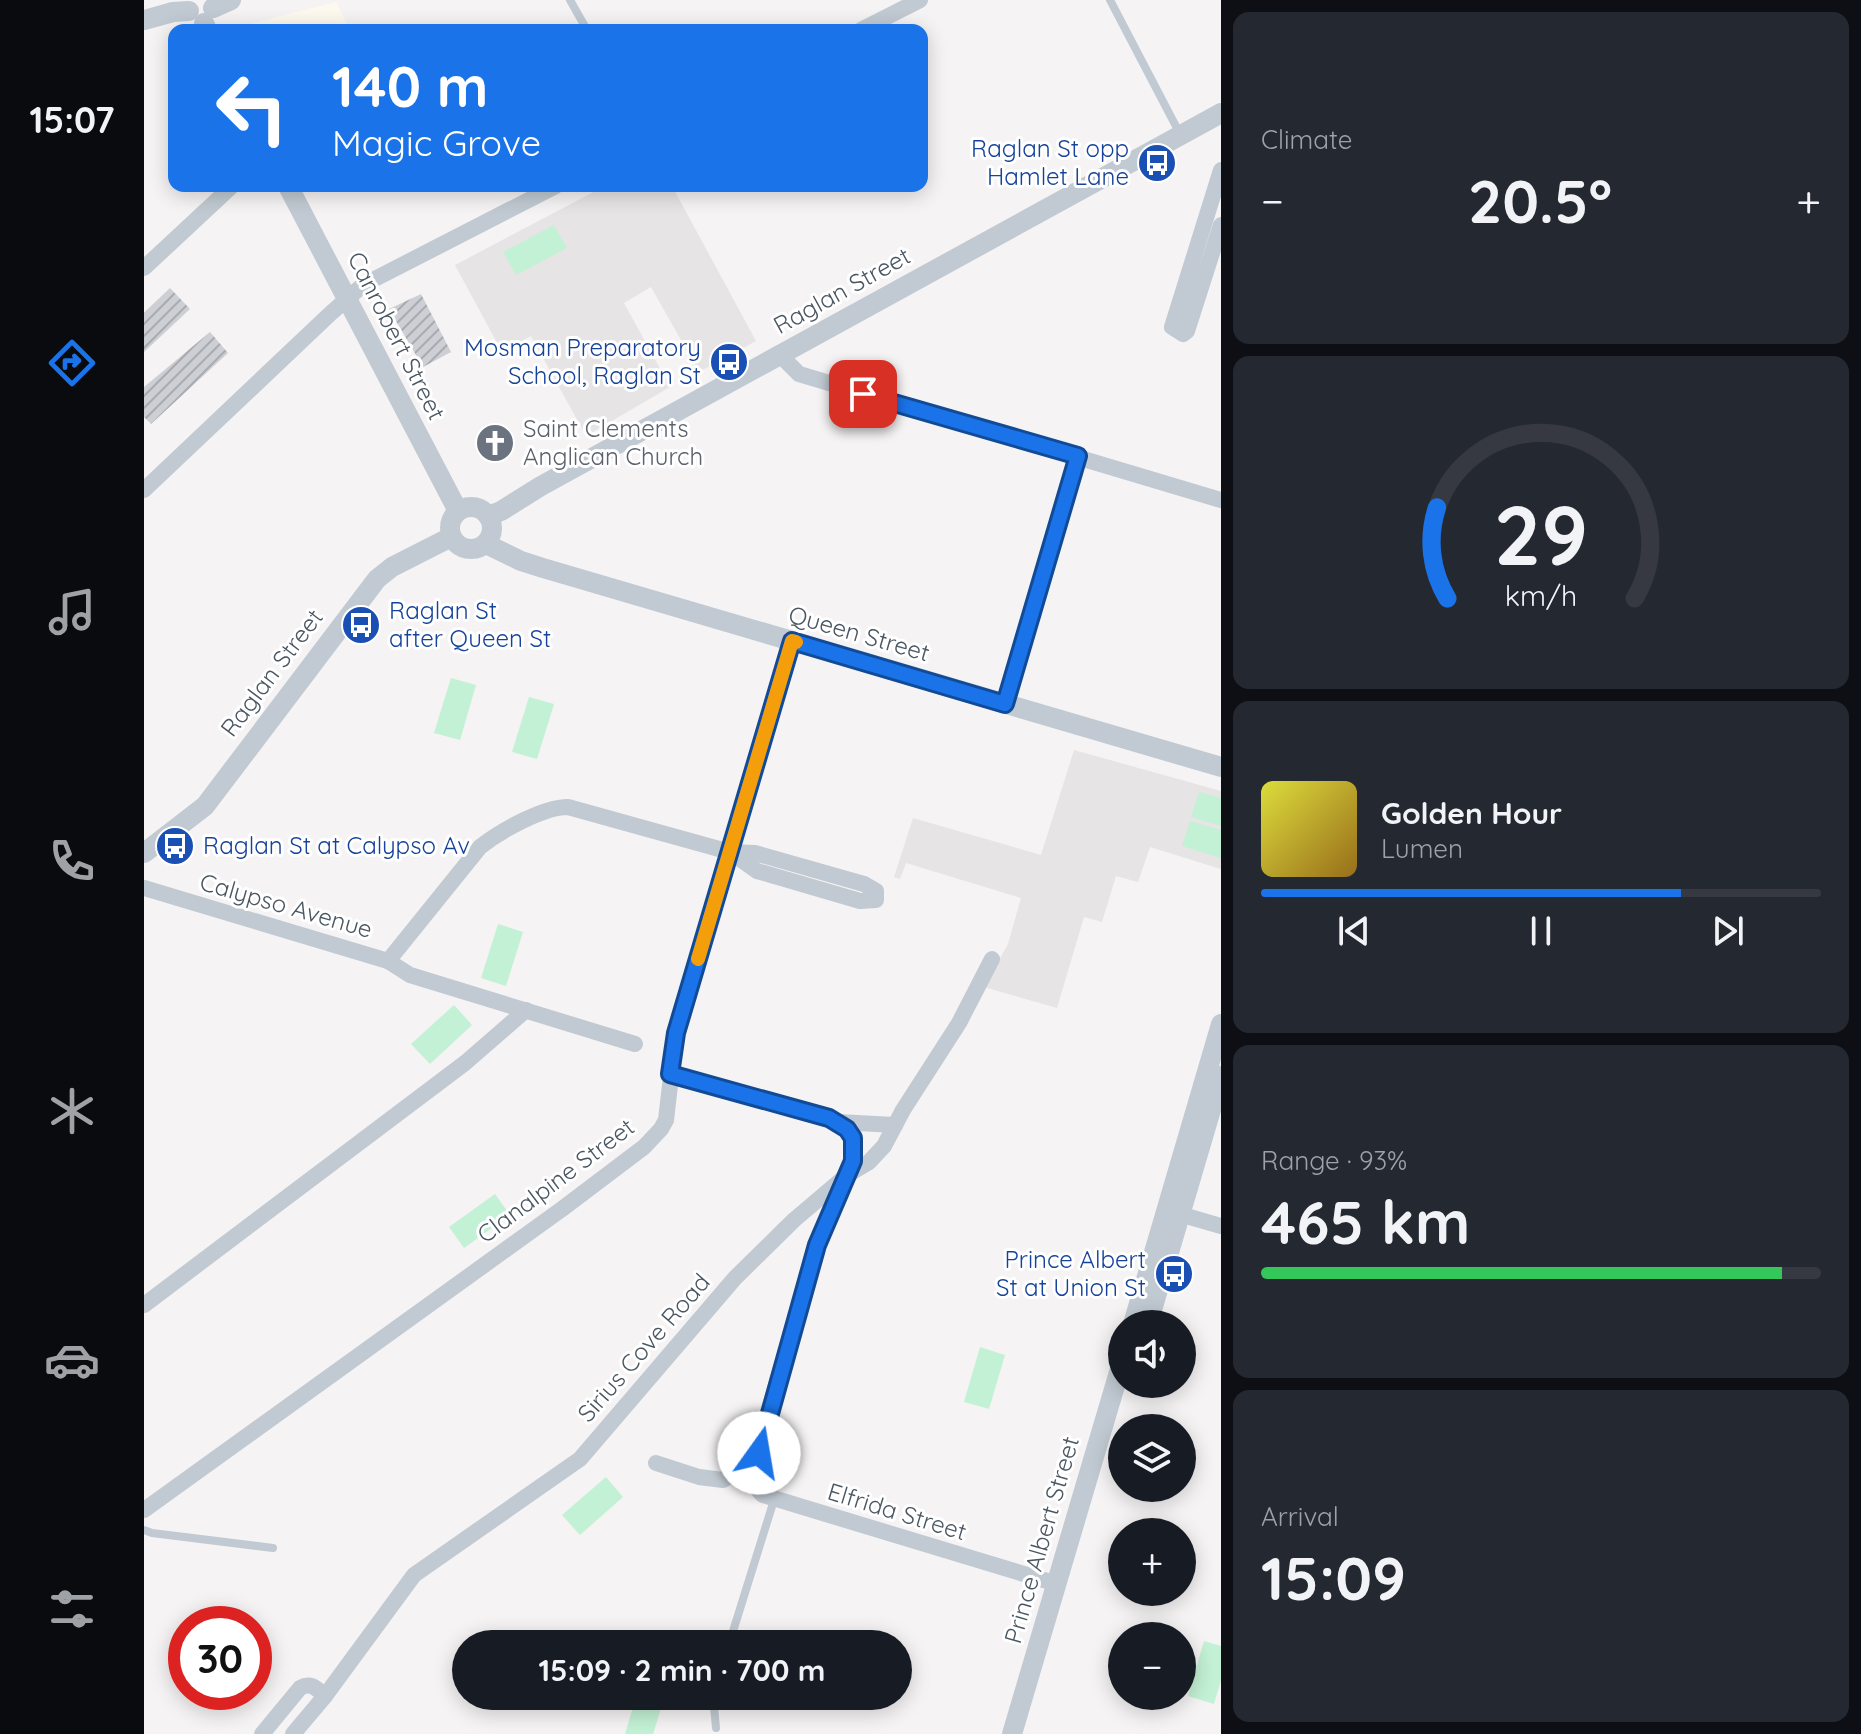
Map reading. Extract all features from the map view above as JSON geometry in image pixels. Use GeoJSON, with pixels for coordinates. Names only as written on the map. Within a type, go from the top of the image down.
{"type":"FeatureCollection","features":[{"type":"Feature","properties":{"kind":"street"},"geometry":{"type":"LineString","coordinates":[[873,24],[920,0]]}},
{"type":"Feature","properties":{"kind":"street"},"geometry":{"type":"LineString","coordinates":[[144,20],[173,12],[207,10]]}},
{"type":"Feature","properties":{"kind":"street","name":"Raglan Street"},"geometry":{"type":"LineString","coordinates":[[488,516],[1221,113]]}},
{"type":"Feature","properties":{"kind":"street"},"geometry":{"type":"LineString","coordinates":[[1221,170],[1206,246],[1221,225]]}},
{"type":"Feature","properties":{"kind":"street"},"geometry":{"type":"LineString","coordinates":[[144,268],[226,192]]}},
{"type":"Feature","properties":{"kind":"street","name":"Canrobert Street"},"geometry":{"type":"LineString","coordinates":[[291,192],[458,511]]}},
{"type":"Feature","properties":{"kind":"street"},"geometry":{"type":"LineString","coordinates":[[144,490],[347,298],[383,275],[544,192]]}},
{"type":"Feature","properties":{"kind":"street"},"geometry":{"type":"LineString","coordinates":[[780,355],[799,374],[1221,500]]}},
{"type":"Feature","properties":{"kind":"street"},"geometry":{"type":"LineString","coordinates":[[476,508],[488,516],[492,527],[486,544],[480,548],[466,549],[454,542],[450,521],[458,511],[476,508]]}},
{"type":"Feature","properties":{"kind":"street","name":"Raglan Street"},"geometry":{"type":"LineString","coordinates":[[144,853],[205,806],[377,579],[392,567],[451,537]]}},
{"type":"Feature","properties":{"kind":"street","name":"Queen Street"},"geometry":{"type":"LineString","coordinates":[[486,544],[521,561],[1221,767]]}},
{"type":"Feature","properties":{"kind":"street","name":"Clanalpine Street"},"geometry":{"type":"LineString","coordinates":[[144,1510],[562,1209],[644,1147],[661,1129],[666,1120],[676,1033],[792,641]]}},
{"type":"Feature","properties":{"kind":"street","name":"Calypso Avenue"},"geometry":{"type":"LineString","coordinates":[[144,888],[388,961],[480,847],[550,809],[575,809],[730,852],[755,853],[864,884],[876,891],[876,900],[860,901],[757,871],[730,852]]}},
{"type":"Feature","properties":{"kind":"street","name":"Sirius Cove Road"},"geometry":{"type":"LineString","coordinates":[[293,1734],[325,1696],[414,1575],[580,1459],[735,1278],[794,1220],[884,1146],[959,1023],[992,959]]}},
{"type":"Feature","properties":{"kind":"street"},"geometry":{"type":"LineString","coordinates":[[388,961],[410,975],[635,1044]]}},
{"type":"Feature","properties":{"kind":"street"},"geometry":{"type":"LineString","coordinates":[[144,1305],[465,1063],[526,1010]]}},
{"type":"Feature","properties":{"kind":"street"},"geometry":{"type":"LineString","coordinates":[[1150,1310],[1221,1024]]}},
{"type":"Feature","properties":{"kind":"street"},"geometry":{"type":"LineString","coordinates":[[670,1074],[838,1122],[895,1125]]}},
{"type":"Feature","properties":{"kind":"street"},"geometry":{"type":"LineString","coordinates":[[1138,1310],[1221,1076]]}},
{"type":"Feature","properties":{"kind":"street"},"geometry":{"type":"LineString","coordinates":[[774,1500],[756,1490],[753,1482],[766,1419],[817,1245],[853,1161],[853,1138],[838,1122]]}},
{"type":"Feature","properties":{"kind":"street"},"geometry":{"type":"LineString","coordinates":[[1173,1212],[1221,1226]]}},
{"type":"Feature","properties":{"kind":"street","name":"Prince Albert Street"},"geometry":{"type":"LineString","coordinates":[[1012,1734],[1111,1398]]}},
{"type":"Feature","properties":{"kind":"street","name":"Prince Albert Street"},"geometry":{"type":"LineString","coordinates":[[1025,1734],[1126,1398]]}},
{"type":"Feature","properties":{"kind":"street"},"geometry":{"type":"LineString","coordinates":[[656,1463],[699,1477],[723,1480],[738,1466],[749,1428],[758,1419],[766,1419]]}},
{"type":"Feature","properties":{"kind":"street","name":"Elfrida Street"},"geometry":{"type":"LineString","coordinates":[[774,1500],[1057,1584]]}},
{"type":"Feature","properties":{"kind":"street"},"geometry":{"type":"LineString","coordinates":[[262,1734],[300,1688],[314,1686],[325,1696]]}},
{"type":"Feature","properties":{"kind":"lane"},"geometry":{"type":"LineString","coordinates":[[570,0],[584,24]]}},
{"type":"Feature","properties":{"kind":"lane"},"geometry":{"type":"LineString","coordinates":[[1110,0],[1181,136]]}},
{"type":"Feature","properties":{"kind":"lane"},"geometry":{"type":"LineString","coordinates":[[1005,704],[1078,456]]}},
{"type":"Feature","properties":{"kind":"lane"},"geometry":{"type":"LineString","coordinates":[[733,1630],[774,1500]]}},
{"type":"Feature","properties":{"kind":"lane"},"geometry":{"type":"LineString","coordinates":[[144,1530],[273,1548]]}},
{"type":"Feature","properties":{"kind":"lane"},"geometry":{"type":"LineString","coordinates":[[714,1710],[716,1728]]}},
{"type":"Feature","properties":{"kind":"shaded area"},"geometry":{"type":"Polygon","coordinates":[[[336,2],[347,24],[249,24],[336,2]]]}},
{"type":"Feature","properties":{"kind":"shaded area"},"geometry":{"type":"Polygon","coordinates":[[[594,192],[675,192],[756,341],[699,372],[651,287],[624,303],[670,387],[586,436],[531,336],[502,352],[455,265],[594,192]]]}},
{"type":"Feature","properties":{"kind":"shaded area"},"geometry":{"type":"Polygon","coordinates":[[[1074,750],[1221,791],[1221,869],[1150,847],[1138,882],[1116,876],[1102,922],[1084,917],[1057,1008],[984,987],[1008,944],[1021,898],[906,863],[900,879],[894,877],[913,818],[1041,855],[1074,750]]]}},
{"type":"Feature","properties":{"kind":"green space"},"geometry":{"type":"Polygon","coordinates":[[[554,225],[567,248],[516,275],[503,252],[554,225]]]}},
{"type":"Feature","properties":{"kind":"green space"},"geometry":{"type":"Polygon","coordinates":[[[451,678],[476,685],[460,740],[434,733],[451,678]]]}},
{"type":"Feature","properties":{"kind":"green space"},"geometry":{"type":"Polygon","coordinates":[[[529,697],[554,704],[537,759],[512,752],[529,697]]]}},
{"type":"Feature","properties":{"kind":"green space"},"geometry":{"type":"Polygon","coordinates":[[[1199,792],[1221,798],[1221,826],[1191,817],[1199,792]]]}},
{"type":"Feature","properties":{"kind":"green space"},"geometry":{"type":"Polygon","coordinates":[[[1190,821],[1221,830],[1221,858],[1182,846],[1190,821]]]}},
{"type":"Feature","properties":{"kind":"green space"},"geometry":{"type":"Polygon","coordinates":[[[498,924],[523,932],[506,986],[481,978],[498,924]]]}},
{"type":"Feature","properties":{"kind":"green space"},"geometry":{"type":"Polygon","coordinates":[[[454,1005],[472,1025],[430,1064],[411,1044],[454,1005]]]}},
{"type":"Feature","properties":{"kind":"green space"},"geometry":{"type":"Polygon","coordinates":[[[495,1194],[510,1215],[464,1248],[449,1227],[495,1194]]]}},
{"type":"Feature","properties":{"kind":"green space"},"geometry":{"type":"Polygon","coordinates":[[[980,1347],[1005,1355],[989,1409],[964,1402],[980,1347]]]}},
{"type":"Feature","properties":{"kind":"green space"},"geometry":{"type":"Polygon","coordinates":[[[606,1477],[623,1497],[580,1535],[562,1515],[606,1477]]]}},
{"type":"Feature","properties":{"kind":"green space"},"geometry":{"type":"Polygon","coordinates":[[[1204,1641],[1221,1646],[1221,1680],[1214,1704],[1196,1698],[1196,1668],[1204,1641]]]}},
{"type":"Feature","properties":{"kind":"green space"},"geometry":{"type":"Polygon","coordinates":[[[632,1710],[660,1710],[653,1734],[625,1734],[632,1710]]]}},
{"type":"Feature","properties":{"kind":"building"},"geometry":{"type":"Polygon","coordinates":[[[170,288],[190,309],[144,352],[144,313],[170,288]]]}},
{"type":"Feature","properties":{"kind":"building"},"geometry":{"type":"Polygon","coordinates":[[[421,294],[451,352],[423,367],[389,309],[421,294]]]}},
{"type":"Feature","properties":{"kind":"building"},"geometry":{"type":"Polygon","coordinates":[[[210,332],[228,353],[151,424],[144,417],[144,387],[210,332]]]}},
{"type":"Feature","properties":{"kind":"slow traffic"},"geometry":{"type":"LineString","coordinates":[[698,959],[792,641],[796,642]]}},
{"type":"Feature","properties":{"kind":"place","name":"Raglan St opp Hamlet Lane"},"geometry":{"type":"Point","coordinates":[1157,163]}},
{"type":"Feature","properties":{"kind":"place","name":"Mosman Preparatory School, Raglan St"},"geometry":{"type":"Point","coordinates":[729,362]}},
{"type":"Feature","properties":{"kind":"place","name":"Saint Clements Anglican Church"},"geometry":{"type":"Point","coordinates":[495,443]}},
{"type":"Feature","properties":{"kind":"place","name":"Raglan St after Queen St"},"geometry":{"type":"Point","coordinates":[361,625]}},
{"type":"Feature","properties":{"kind":"place","name":"Raglan St at Calypso Av"},"geometry":{"type":"Point","coordinates":[175,846]}},
{"type":"Feature","properties":{"kind":"place","name":"Prince Albert St at Union St"},"geometry":{"type":"Point","coordinates":[1174,1274]}},
{"type":"Feature","properties":{"kind":"route"},"geometry":{"type":"LineString","coordinates":[[759,1453],[817,1245],[853,1161],[853,1138],[847,1129],[829,1118],[670,1074],[676,1033],[792,641],[1005,704],[1078,456],[863,394]]}}]}
